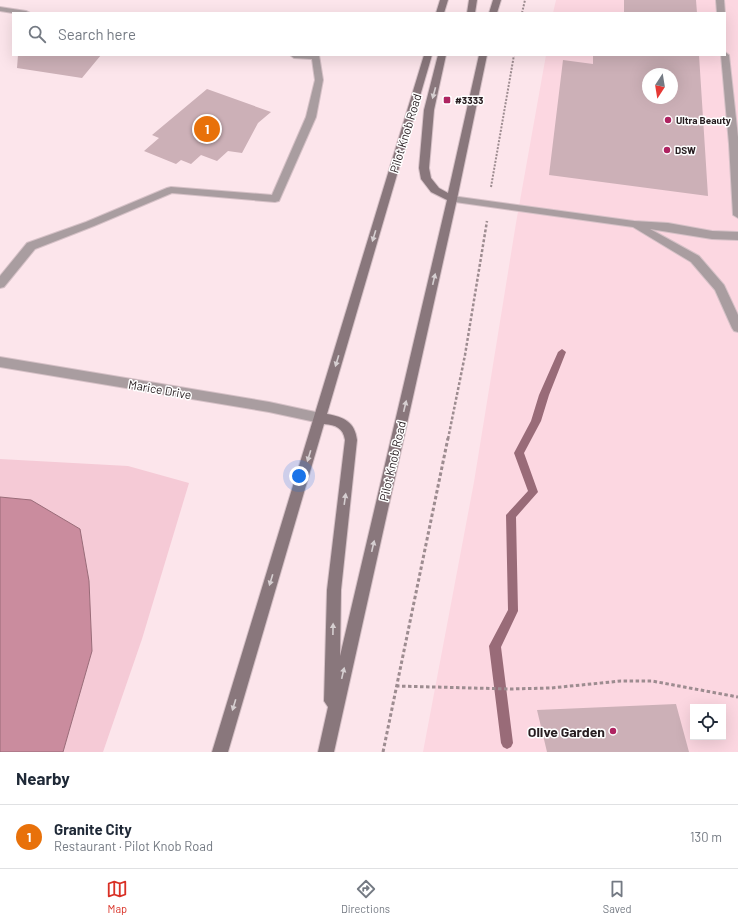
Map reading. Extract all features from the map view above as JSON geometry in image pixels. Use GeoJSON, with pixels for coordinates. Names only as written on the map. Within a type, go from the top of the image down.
{"type":"FeatureCollection","features":[{"type":"Feature","properties":{"kind":"main road"},"geometry":{"type":"LineString","coordinates":[[471,12],[473,0]]}},
{"type":"Feature","properties":{"kind":"main road"},"geometry":{"type":"LineString","coordinates":[[493,12],[497,0]]}},
{"type":"Feature","properties":{"kind":"main road","name":"Pilot Knob Road"},"geometry":{"type":"LineString","coordinates":[[220,752],[428,56]]}},
{"type":"Feature","properties":{"kind":"main road","name":"Pilot Knob Road"},"geometry":{"type":"LineString","coordinates":[[442,56],[429,110],[424,168],[426,179],[435,190],[452,199]]}},
{"type":"Feature","properties":{"kind":"main road","name":"Pilot Knob Road"},"geometry":{"type":"LineString","coordinates":[[326,752],[452,199],[483,56]]}},
{"type":"Feature","properties":{"kind":"main road","name":"Pilot Knob Road"},"geometry":{"type":"LineString","coordinates":[[320,418],[338,420],[348,426],[352,434],[334,590],[332,724]]}},
{"type":"Feature","properties":{"kind":"street"},"geometry":{"type":"LineString","coordinates":[[720,0],[721,12]]}},
{"type":"Feature","properties":{"kind":"street"},"geometry":{"type":"LineString","coordinates":[[0,9],[20,12]]}},
{"type":"Feature","properties":{"kind":"street"},"geometry":{"type":"LineString","coordinates":[[0,284],[31,246],[90,224],[171,190],[275,199],[311,117],[319,80],[316,58],[301,56]]}},
{"type":"Feature","properties":{"kind":"street"},"geometry":{"type":"LineString","coordinates":[[725,56],[734,144],[738,215]]}},
{"type":"Feature","properties":{"kind":"street"},"geometry":{"type":"LineString","coordinates":[[452,199],[634,224],[668,227],[712,235],[738,236]]}},
{"type":"Feature","properties":{"kind":"street"},"geometry":{"type":"LineString","coordinates":[[634,224],[695,259],[720,288],[738,328]]}},
{"type":"Feature","properties":{"kind":"street","name":"Marice Drive"},"geometry":{"type":"LineString","coordinates":[[0,362],[268,407],[320,418]]}},
{"type":"Feature","properties":{"kind":"path"},"geometry":{"type":"LineString","coordinates":[[522,12],[525,0]]}},
{"type":"Feature","properties":{"kind":"path"},"geometry":{"type":"LineString","coordinates":[[383,752],[462,371],[514,56]]}},
{"type":"Feature","properties":{"kind":"path"},"geometry":{"type":"LineString","coordinates":[[396,686],[510,689],[551,688],[621,681],[652,681],[738,697]]}},
{"type":"Feature","properties":{"kind":"shaded area"},"geometry":{"type":"Polygon","coordinates":[[[556,0],[738,0],[738,752],[423,752],[474,482],[516,223],[546,56],[726,56],[726,12],[553,12],[556,0]]]}},
{"type":"Feature","properties":{"kind":"shaded area"},"geometry":{"type":"Polygon","coordinates":[[[0,459],[128,466],[189,483],[142,639],[103,752],[63,752],[92,651],[89,581],[80,529],[31,500],[0,497],[0,459]]]}},
{"type":"Feature","properties":{"kind":"shaded area"},"geometry":{"type":"Polygon","coordinates":[[[0,497],[31,500],[80,529],[89,581],[92,651],[63,752],[0,752],[0,497]]]}},
{"type":"Feature","properties":{"kind":"building"},"geometry":{"type":"Polygon","coordinates":[[[624,0],[696,0],[697,12],[624,12],[624,0]]]}},
{"type":"Feature","properties":{"kind":"building"},"geometry":{"type":"Polygon","coordinates":[[[18,56],[100,56],[82,78],[17,68],[18,56]]]}},
{"type":"Feature","properties":{"kind":"building"},"geometry":{"type":"Polygon","coordinates":[[[593,56],[699,56],[708,196],[549,175],[563,60],[593,64],[593,56]]]}},
{"type":"Feature","properties":{"kind":"building"},"geometry":{"type":"Polygon","coordinates":[[[207,89],[271,112],[258,123],[242,153],[228,151],[217,161],[201,155],[191,164],[181,160],[176,164],[144,151],[159,138],[152,135],[207,89]]]}},
{"type":"Feature","properties":{"kind":"building","name":"Olive Garden"},"geometry":{"type":"Polygon","coordinates":[[[676,704],[689,752],[547,752],[537,710],[676,704]]]}},
{"type":"Feature","properties":{"kind":"waterway"},"geometry":{"type":"LineString","coordinates":[[507,743],[495,646],[513,611],[511,515],[533,492],[519,453],[536,421],[544,395],[562,352]]}},
{"type":"Feature","properties":{"kind":"place","name":"#3333"},"geometry":{"type":"Point","coordinates":[447,100]}},
{"type":"Feature","properties":{"kind":"place","name":"Ultra Beauty"},"geometry":{"type":"Point","coordinates":[668,120]}},
{"type":"Feature","properties":{"kind":"place","name":"Granite City"},"geometry":{"type":"Point","coordinates":[207,129]}},
{"type":"Feature","properties":{"kind":"place","name":"DSW"},"geometry":{"type":"Point","coordinates":[667,150]}},
{"type":"Feature","properties":{"kind":"place","name":"Olive Garden"},"geometry":{"type":"Point","coordinates":[613,731]}}]}
